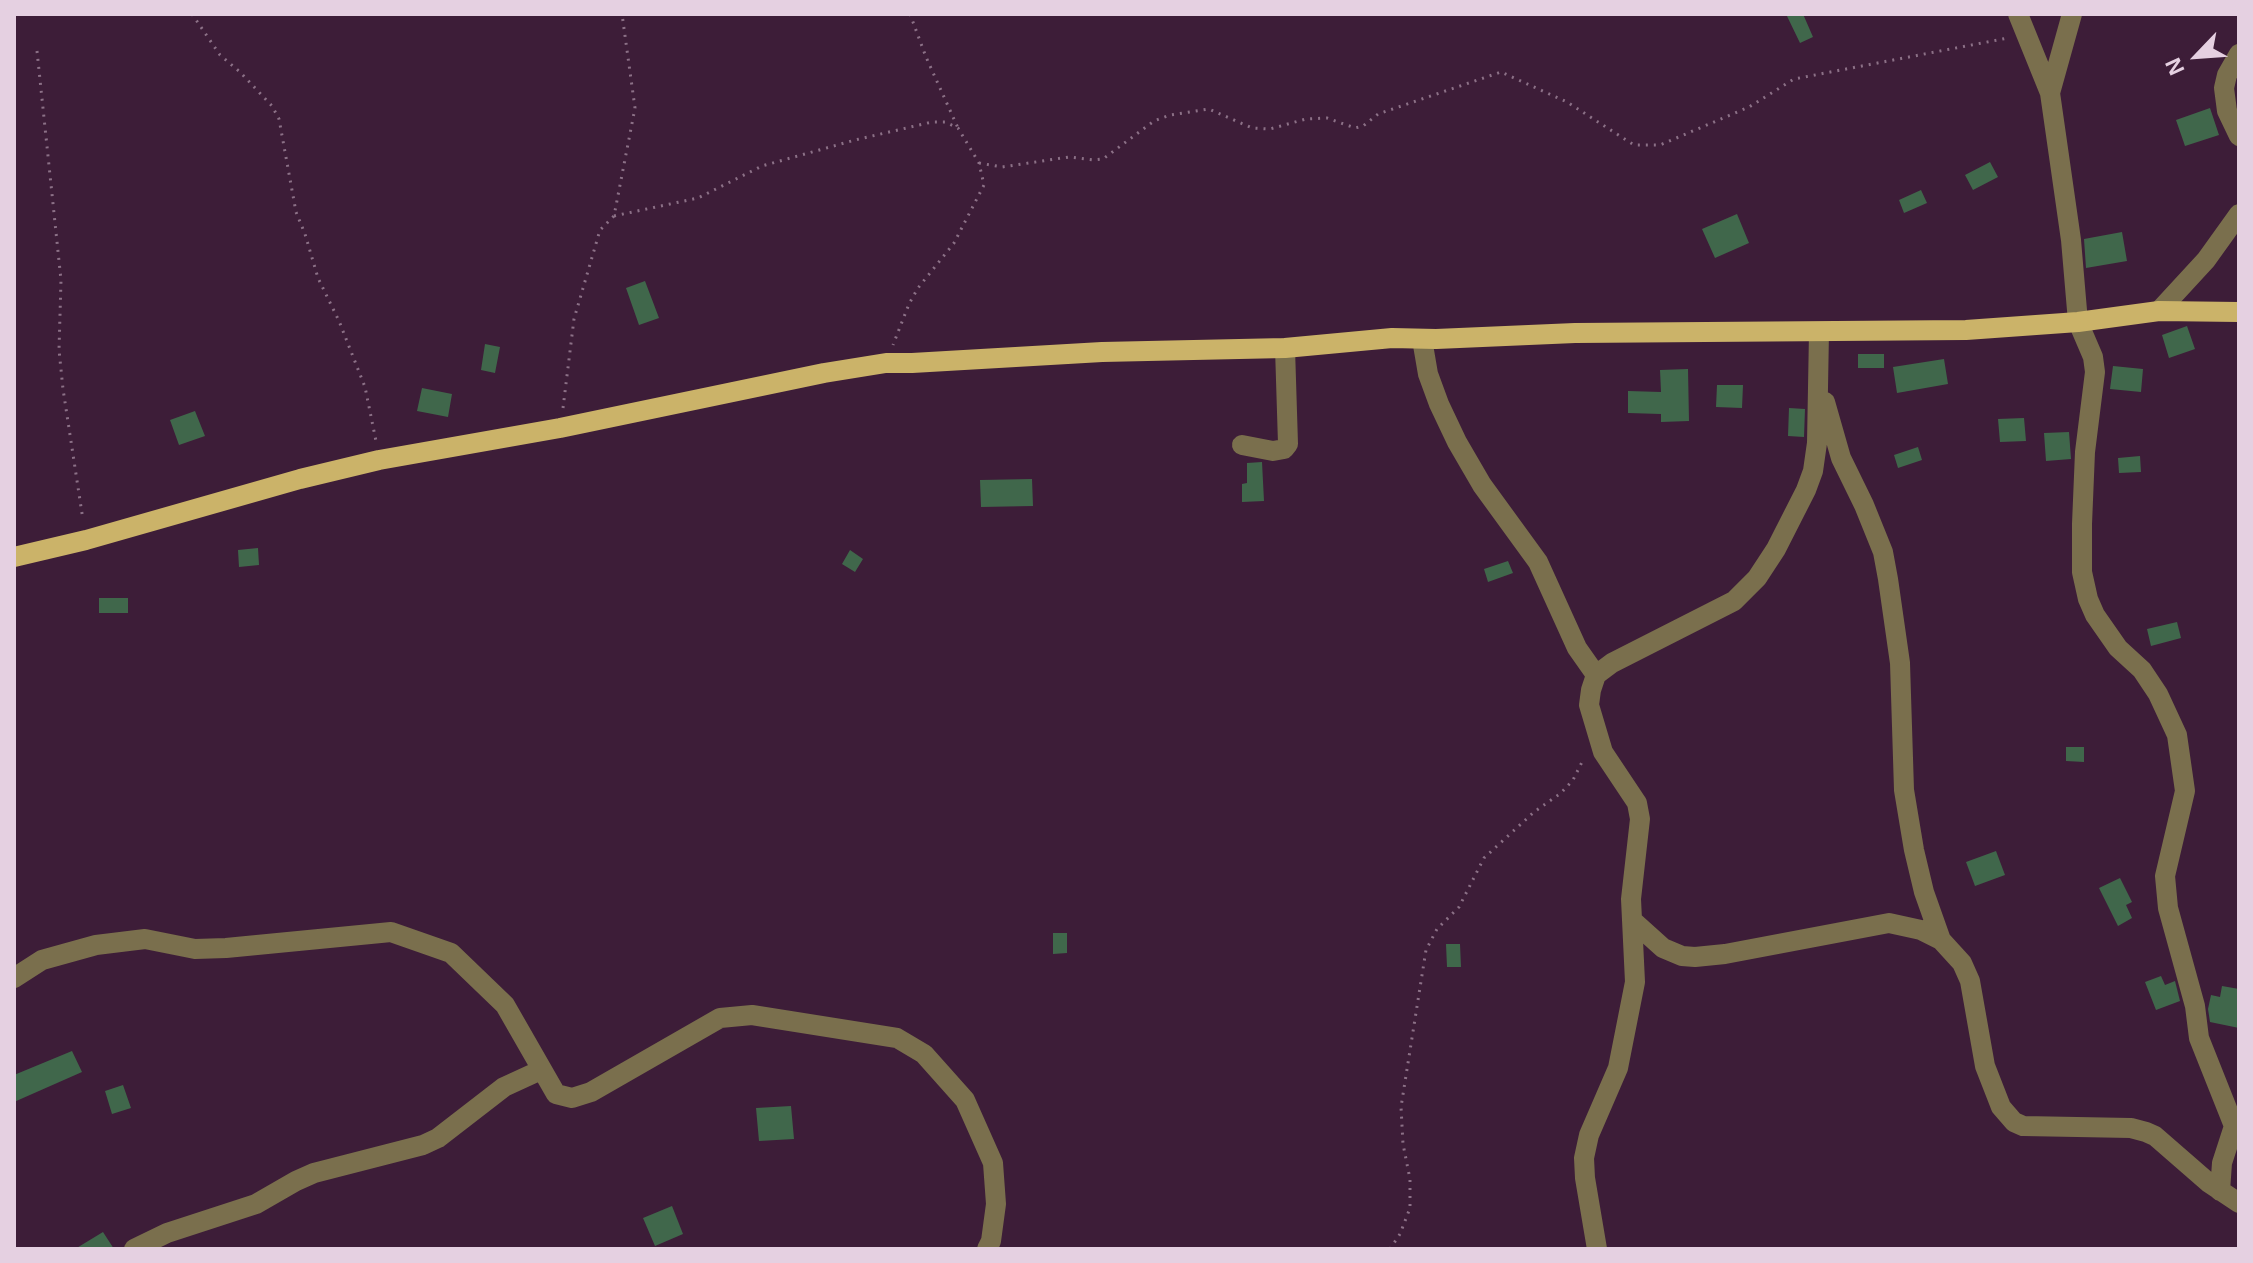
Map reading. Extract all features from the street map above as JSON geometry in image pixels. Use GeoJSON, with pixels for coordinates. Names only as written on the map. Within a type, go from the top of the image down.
{"type":"FeatureCollection","features":[{"type":"Feature","properties":{"kind":"main road"},"geometry":{"type":"LineString","coordinates":[[14,557],[379,460],[560,428],[886,363],[1102,352],[1285,348],[1392,338],[1575,333],[1966,330],[2078,322],[2159,311],[2239,312]]}},
{"type":"Feature","properties":{"kind":"street"},"geometry":{"type":"LineString","coordinates":[[2018,14],[2050,93],[2071,240],[2078,322],[2093,357],[2095,372],[2085,452],[2082,572],[2088,599],[2102,628],[2150,682],[2177,735],[2185,791],[2165,876],[2166,887],[2168,908],[2195,1006],[2199,1038],[2234,1126],[2222,1163],[2220,1191]]}},
{"type":"Feature","properties":{"kind":"street"},"geometry":{"type":"LineString","coordinates":[[2050,93],[2072,14]]}},
{"type":"Feature","properties":{"kind":"street"},"geometry":{"type":"LineString","coordinates":[[2239,54],[2227,75],[2224,88],[2227,111],[2239,136]]}},
{"type":"Feature","properties":{"kind":"street"},"geometry":{"type":"LineString","coordinates":[[2159,311],[2206,260],[2239,214]]}},
{"type":"Feature","properties":{"kind":"street"},"geometry":{"type":"LineString","coordinates":[[1597,1249],[1584,1158],[1589,1135],[1618,1068],[1635,982],[1632,880],[1640,819],[1637,803],[1603,752],[1596,731],[1589,705],[1596,675],[1639,647],[1734,601],[1757,578],[1776,549],[1813,471],[1817,443],[1819,332]]}},
{"type":"Feature","properties":{"kind":"street"},"geometry":{"type":"LineString","coordinates":[[1422,339],[1428,374],[1457,442],[1482,485],[1538,562],[1577,648],[1596,675]]}},
{"type":"Feature","properties":{"kind":"street"},"geometry":{"type":"LineString","coordinates":[[1242,445],[1273,451],[1284,449],[1288,444],[1285,348]]}},
{"type":"Feature","properties":{"kind":"street"},"geometry":{"type":"LineString","coordinates":[[1818,375],[1841,458],[1883,552],[1900,663],[1904,790],[1924,892],[1941,940]]}},
{"type":"Feature","properties":{"kind":"street"},"geometry":{"type":"LineString","coordinates":[[1633,921],[1663,948],[1682,956],[1695,957],[1889,923],[1921,930],[1941,940],[1962,963],[1970,981],[1985,1066],[1996,1098],[2014,1122],[2023,1126],[2131,1128],[2146,1132],[2239,1203]]}},
{"type":"Feature","properties":{"kind":"street"},"geometry":{"type":"LineString","coordinates":[[14,978],[42,960],[96,945],[145,939],[195,949],[391,932],[451,953],[505,1005],[556,1094],[572,1098],[591,1092],[720,1018],[752,1015],[897,1038],[924,1054],[965,1100],[993,1163],[996,1204],[987,1249]]}},
{"type":"Feature","properties":{"kind":"street"},"geometry":{"type":"LineString","coordinates":[[134,1249],[167,1233],[256,1204],[314,1173],[423,1145],[438,1138],[504,1087],[541,1070]]}},
{"type":"Feature","properties":{"kind":"path"},"geometry":{"type":"LineString","coordinates":[[192,14],[220,55],[272,106],[279,119],[296,212],[318,278],[365,387],[379,460]]}},
{"type":"Feature","properties":{"kind":"path"},"geometry":{"type":"LineString","coordinates":[[614,216],[635,108],[622,14]]}},
{"type":"Feature","properties":{"kind":"path"},"geometry":{"type":"LineString","coordinates":[[886,363],[909,304],[954,243],[984,185],[979,163],[958,128],[930,69],[910,14]]}},
{"type":"Feature","properties":{"kind":"path"},"geometry":{"type":"LineString","coordinates":[[979,163],[1002,167],[1069,157],[1103,159],[1154,121],[1170,115],[1209,109],[1252,128],[1270,129],[1306,119],[1327,118],[1355,128],[1363,126],[1378,114],[1501,72],[1567,102],[1634,145],[1660,145],[1749,107],[1794,79],[2027,34]]}},
{"type":"Feature","properties":{"kind":"path"},"geometry":{"type":"LineString","coordinates":[[37,51],[61,280],[59,350],[86,540]]}},
{"type":"Feature","properties":{"kind":"path"},"geometry":{"type":"LineString","coordinates":[[560,428],[574,319],[600,230],[614,216],[698,198],[762,166],[855,140],[932,122],[945,122],[958,128]]}},
{"type":"Feature","properties":{"kind":"path"},"geometry":{"type":"LineString","coordinates":[[1390,1249],[1400,1234],[1410,1208],[1410,1179],[1403,1144],[1401,1107],[1426,950],[1437,929],[1459,907],[1484,858],[1573,780],[1596,731]]}},
{"type":"Feature","properties":{"kind":"building"},"geometry":{"type":"Polygon","coordinates":[[[1786,14],[1803,14],[1813,37],[1800,43],[1786,14]]]}},
{"type":"Feature","properties":{"kind":"building"},"geometry":{"type":"Polygon","coordinates":[[[2210,108],[2219,135],[2185,146],[2176,120],[2210,108]]]}},
{"type":"Feature","properties":{"kind":"building"},"geometry":{"type":"Polygon","coordinates":[[[1990,162],[1998,177],[1973,190],[1965,175],[1990,162]]]}},
{"type":"Feature","properties":{"kind":"building"},"geometry":{"type":"Polygon","coordinates":[[[1921,190],[1927,203],[1904,213],[1899,200],[1921,190]]]}},
{"type":"Feature","properties":{"kind":"building"},"geometry":{"type":"Polygon","coordinates":[[[1737,214],[1749,243],[1715,258],[1702,229],[1737,214]]]}},
{"type":"Feature","properties":{"kind":"building"},"geometry":{"type":"Polygon","coordinates":[[[2122,232],[2127,261],[2086,268],[2084,239],[2122,232]]]}},
{"type":"Feature","properties":{"kind":"building"},"geometry":{"type":"Polygon","coordinates":[[[645,281],[659,318],[639,325],[626,288],[645,281]]]}},
{"type":"Feature","properties":{"kind":"building"},"geometry":{"type":"Polygon","coordinates":[[[2187,326],[2195,349],[2169,358],[2162,335],[2187,326]]]}},
{"type":"Feature","properties":{"kind":"building"},"geometry":{"type":"Polygon","coordinates":[[[485,344],[500,347],[495,373],[481,370],[485,344]]]}},
{"type":"Feature","properties":{"kind":"building"},"geometry":{"type":"Polygon","coordinates":[[[1858,354],[1884,354],[1884,368],[1858,368],[1858,354]]]}},
{"type":"Feature","properties":{"kind":"building"},"geometry":{"type":"Polygon","coordinates":[[[1944,359],[1948,384],[1897,393],[1893,367],[1944,359]]]}},
{"type":"Feature","properties":{"kind":"building"},"geometry":{"type":"Polygon","coordinates":[[[2113,366],[2143,369],[2141,392],[2110,389],[2113,366]]]}},
{"type":"Feature","properties":{"kind":"building"},"geometry":{"type":"Polygon","coordinates":[[[1688,369],[1689,421],[1661,422],[1661,414],[1628,413],[1628,391],[1661,392],[1660,370],[1688,369]]]}},
{"type":"Feature","properties":{"kind":"building"},"geometry":{"type":"Polygon","coordinates":[[[1717,385],[1743,385],[1742,408],[1716,407],[1717,385]]]}},
{"type":"Feature","properties":{"kind":"building"},"geometry":{"type":"Polygon","coordinates":[[[422,388],[452,394],[448,417],[417,411],[422,388]]]}},
{"type":"Feature","properties":{"kind":"building"},"geometry":{"type":"Polygon","coordinates":[[[1789,408],[1805,409],[1804,437],[1788,436],[1789,408]]]}},
{"type":"Feature","properties":{"kind":"building"},"geometry":{"type":"Polygon","coordinates":[[[195,411],[205,436],[179,445],[170,420],[195,411]]]}},
{"type":"Feature","properties":{"kind":"building"},"geometry":{"type":"Polygon","coordinates":[[[2024,418],[2026,441],[2000,442],[1998,419],[2024,418]]]}},
{"type":"Feature","properties":{"kind":"building"},"geometry":{"type":"Polygon","coordinates":[[[2069,432],[2071,459],[2046,461],[2044,433],[2069,432]]]}},
{"type":"Feature","properties":{"kind":"building"},"geometry":{"type":"Polygon","coordinates":[[[1918,447],[1922,460],[1898,468],[1894,455],[1918,447]]]}},
{"type":"Feature","properties":{"kind":"building"},"geometry":{"type":"Polygon","coordinates":[[[2140,456],[2141,472],[2119,473],[2118,458],[2140,456]]]}},
{"type":"Feature","properties":{"kind":"building"},"geometry":{"type":"Polygon","coordinates":[[[1262,462],[1264,501],[1242,502],[1242,484],[1247,483],[1247,463],[1262,462]]]}},
{"type":"Feature","properties":{"kind":"building"},"geometry":{"type":"Polygon","coordinates":[[[1032,479],[1033,506],[981,507],[980,480],[1032,479]]]}},
{"type":"Feature","properties":{"kind":"building"},"geometry":{"type":"Polygon","coordinates":[[[258,548],[259,565],[239,567],[238,550],[258,548]]]}},
{"type":"Feature","properties":{"kind":"building"},"geometry":{"type":"Polygon","coordinates":[[[850,550],[863,559],[855,572],[842,564],[850,550]]]}},
{"type":"Feature","properties":{"kind":"building"},"geometry":{"type":"Polygon","coordinates":[[[1508,561],[1513,573],[1488,582],[1484,569],[1508,561]]]}},
{"type":"Feature","properties":{"kind":"building"},"geometry":{"type":"Polygon","coordinates":[[[99,598],[128,598],[128,613],[99,613],[99,598]]]}},
{"type":"Feature","properties":{"kind":"building"},"geometry":{"type":"Polygon","coordinates":[[[2177,622],[2181,638],[2151,646],[2147,629],[2177,622]]]}},
{"type":"Feature","properties":{"kind":"building"},"geometry":{"type":"Polygon","coordinates":[[[2066,747],[2084,747],[2084,762],[2066,761],[2066,747]]]}},
{"type":"Feature","properties":{"kind":"building"},"geometry":{"type":"Polygon","coordinates":[[[1996,851],[2005,875],[1975,886],[1966,862],[1996,851]]]}},
{"type":"Feature","properties":{"kind":"building"},"geometry":{"type":"Polygon","coordinates":[[[2120,878],[2132,902],[2126,905],[2132,918],[2118,926],[2099,888],[2120,878]]]}},
{"type":"Feature","properties":{"kind":"building"},"geometry":{"type":"Polygon","coordinates":[[[1053,933],[1067,933],[1067,953],[1053,954],[1053,933]]]}},
{"type":"Feature","properties":{"kind":"building"},"geometry":{"type":"Polygon","coordinates":[[[1446,944],[1460,944],[1461,967],[1447,967],[1446,944]]]}},
{"type":"Feature","properties":{"kind":"building"},"geometry":{"type":"Polygon","coordinates":[[[2161,976],[2165,985],[2175,981],[2180,1001],[2156,1010],[2145,982],[2161,976]]]}},
{"type":"Feature","properties":{"kind":"building"},"geometry":{"type":"Polygon","coordinates":[[[2222,986],[2239,989],[2239,1028],[2210,1022],[2208,1009],[2211,995],[2220,997],[2222,986]]]}},
{"type":"Feature","properties":{"kind":"building"},"geometry":{"type":"Polygon","coordinates":[[[72,1051],[82,1072],[14,1102],[14,1075],[72,1051]]]}},
{"type":"Feature","properties":{"kind":"building"},"geometry":{"type":"Polygon","coordinates":[[[123,1085],[131,1108],[112,1114],[105,1091],[123,1085]]]}},
{"type":"Feature","properties":{"kind":"building"},"geometry":{"type":"Polygon","coordinates":[[[791,1106],[794,1139],[759,1141],[756,1108],[791,1106]]]}},
{"type":"Feature","properties":{"kind":"building"},"geometry":{"type":"Polygon","coordinates":[[[672,1206],[683,1234],[655,1246],[643,1218],[672,1206]]]}},
{"type":"Feature","properties":{"kind":"building"},"geometry":{"type":"Polygon","coordinates":[[[103,1232],[114,1249],[75,1249],[103,1232]]]}}]}
